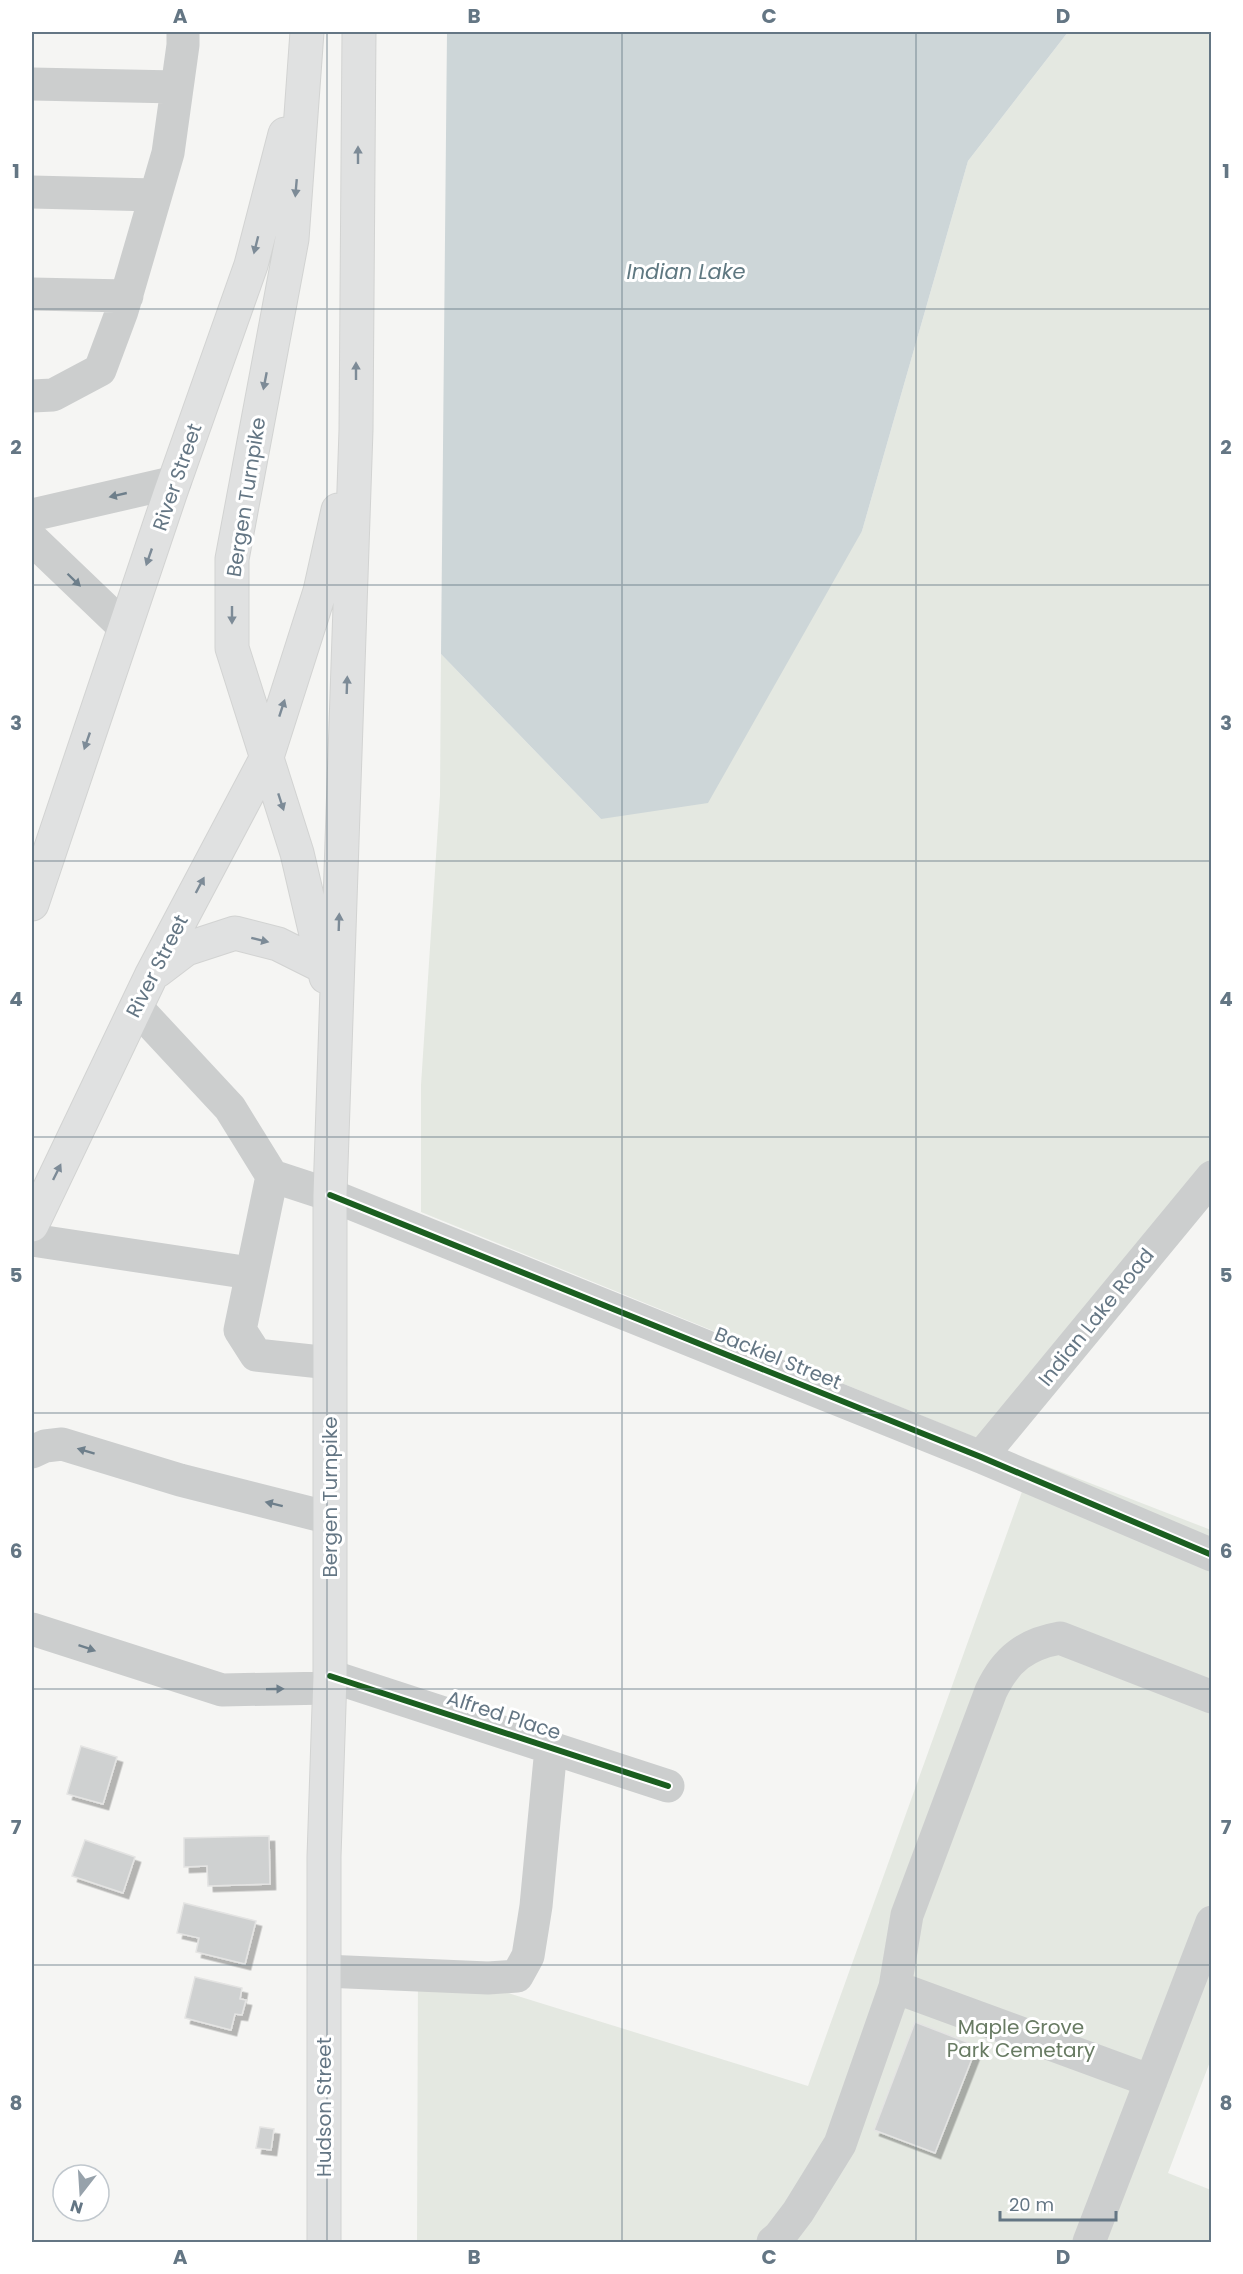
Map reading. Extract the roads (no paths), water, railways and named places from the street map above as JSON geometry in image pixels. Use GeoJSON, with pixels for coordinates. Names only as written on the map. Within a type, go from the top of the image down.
{"type":"FeatureCollection","features":[{"type":"Feature","properties":{"kind":"main road","name":"Bergen Turnpike"},"geometry":{"type":"LineString","coordinates":[[324,1971],[324,1857],[330,1682],[330,1195],[356,429],[359,32]]}},
{"type":"Feature","properties":{"kind":"main road","name":"Bergen Turnpike"},"geometry":{"type":"LineString","coordinates":[[307,39],[292,239],[232,559],[232,648],[297,853],[336,1023]]}},
{"type":"Feature","properties":{"kind":"main road","name":"River Street"},"geometry":{"type":"LineString","coordinates":[[32,904],[251,265],[307,39]]}},
{"type":"Feature","properties":{"kind":"main road","name":"River Street"},"geometry":{"type":"LineString","coordinates":[[32,1225],[151,976],[267,757],[320,591],[356,429]]}},
{"type":"Feature","properties":{"kind":"main road"},"geometry":{"type":"LineString","coordinates":[[151,976],[186,949],[235,933],[278,944],[324,967]]}},
{"type":"Feature","properties":{"kind":"main road","name":"Hudson Street"},"geometry":{"type":"LineString","coordinates":[[324,1971],[324,2242]]}},
{"type":"Feature","properties":{"kind":"street"},"geometry":{"type":"LineString","coordinates":[[32,396],[53,395],[99,370],[127,296],[168,153],[183,32]]}},
{"type":"Feature","properties":{"kind":"street"},"geometry":{"type":"LineString","coordinates":[[32,84],[177,87]]}},
{"type":"Feature","properties":{"kind":"street"},"geometry":{"type":"LineString","coordinates":[[32,192],[155,195]]}},
{"type":"Feature","properties":{"kind":"street"},"geometry":{"type":"LineString","coordinates":[[32,294],[127,296]]}},
{"type":"Feature","properties":{"kind":"street"},"geometry":{"type":"LineString","coordinates":[[32,515],[175,482]]}},
{"type":"Feature","properties":{"kind":"street"},"geometry":{"type":"LineString","coordinates":[[32,539],[125,628]]}},
{"type":"Feature","properties":{"kind":"street"},"geometry":{"type":"LineString","coordinates":[[136,1007],[230,1108],[272,1176],[250,1273],[240,1330],[256,1355],[330,1363]]}},
{"type":"Feature","properties":{"kind":"street","name":"Backiel Street"},"geometry":{"type":"LineString","coordinates":[[272,1176],[330,1195],[981,1457],[1212,1555]]}},
{"type":"Feature","properties":{"kind":"street","name":"Indian Lake Road"},"geometry":{"type":"LineString","coordinates":[[981,1457],[1212,1177]]}},
{"type":"Feature","properties":{"kind":"street"},"geometry":{"type":"LineString","coordinates":[[32,1240],[250,1273]]}},
{"type":"Feature","properties":{"kind":"street"},"geometry":{"type":"LineString","coordinates":[[36,1445],[62,1444],[180,1480],[330,1518]]}},
{"type":"Feature","properties":{"kind":"street","name":"Alfred Place"},"geometry":{"type":"LineString","coordinates":[[32,1629],[222,1690],[330,1682],[551,1748],[668,1786]]}},
{"type":"Feature","properties":{"kind":"street"},"geometry":{"type":"LineString","coordinates":[[782,2241],[840,2144],[895,1987],[908,1915],[997,1678],[1015,1656],[1043,1641],[1060,1638],[1212,1696]]}},
{"type":"Feature","properties":{"kind":"street"},"geometry":{"type":"LineString","coordinates":[[324,1971],[488,1978],[517,1976],[528,1956],[536,1906],[551,1748]]}},
{"type":"Feature","properties":{"kind":"street"},"geometry":{"type":"LineString","coordinates":[[1089,2242],[1212,1922]]}},
{"type":"Feature","properties":{"kind":"street"},"geometry":{"type":"LineString","coordinates":[[895,1987],[1151,2081]]}},
{"type":"Feature","properties":{"kind":"water","name":"Indian Lake"},"geometry":{"type":"Polygon","coordinates":[[[447,32],[1068,32],[968,161],[862,531],[708,803],[601,819],[441,654],[447,32]]]}},
{"type":"Feature","properties":{"kind":"park label","name":"Maple Grove Park Cemetary"},"geometry":{"type":"Point","coordinates":[1021,2038]}}]}
